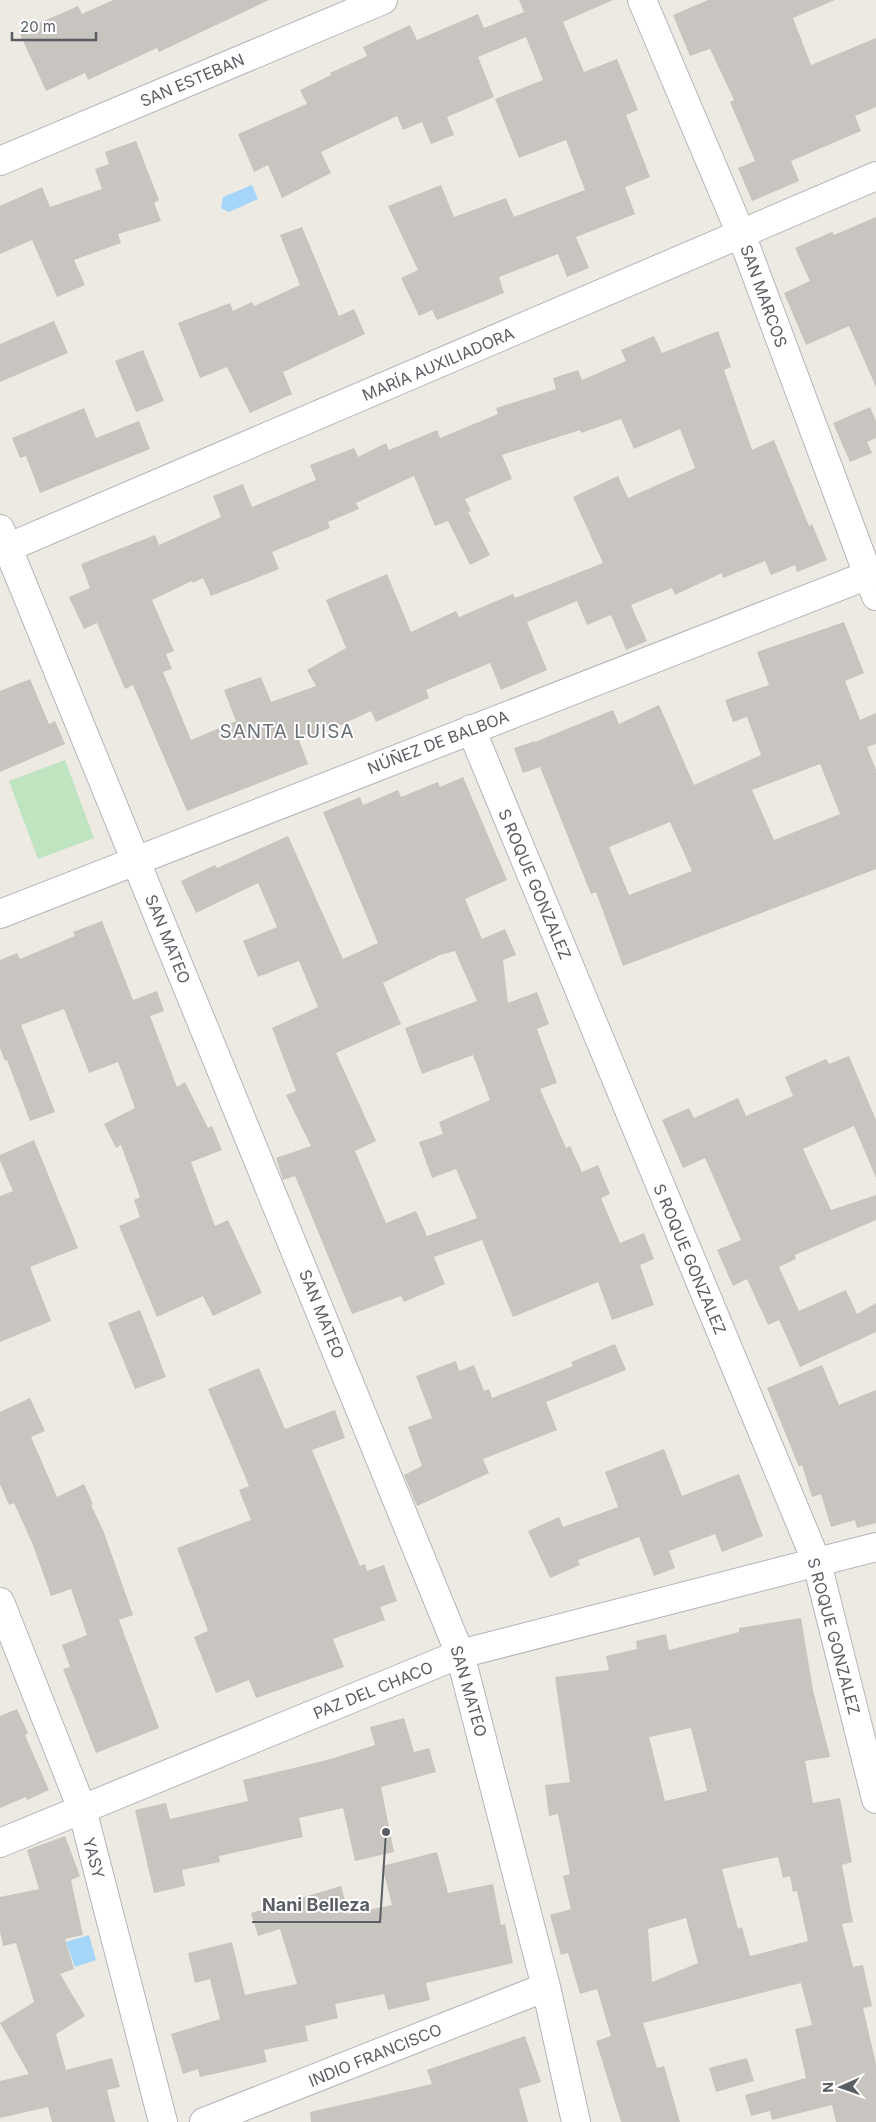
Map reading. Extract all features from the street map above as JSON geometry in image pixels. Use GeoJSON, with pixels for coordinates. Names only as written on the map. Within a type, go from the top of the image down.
{"type":"FeatureCollection","features":[{"type":"Feature","properties":{"kind":"street","name":"SAN ESTEBAN"},"geometry":{"type":"LineString","coordinates":[[0,160],[383,0]]}},
{"type":"Feature","properties":{"kind":"street","name":"SAN MARCOS"},"geometry":{"type":"LineString","coordinates":[[642,0],[741,234],[873,581]]}},
{"type":"Feature","properties":{"kind":"street","name":"MARÍA AUXILIADORA"},"geometry":{"type":"LineString","coordinates":[[3,542],[876,176]]}},
{"type":"Feature","properties":{"kind":"street","name":"SAN MATEO"},"geometry":{"type":"LineString","coordinates":[[3,542],[136,860],[460,1654],[546,1987],[576,2122]]}},
{"type":"Feature","properties":{"kind":"street","name":"NÚÑEZ DE BALBOA"},"geometry":{"type":"LineString","coordinates":[[0,914],[471,729],[873,581]]}},
{"type":"Feature","properties":{"kind":"street","name":"S ROQUE GONZALEZ"},"geometry":{"type":"LineString","coordinates":[[471,729],[817,1563],[876,1799]]}},
{"type":"Feature","properties":{"kind":"street","name":"PAZ DEL CHACO"},"geometry":{"type":"LineString","coordinates":[[0,1843],[460,1654],[876,1547]]}},
{"type":"Feature","properties":{"kind":"street","name":"YASY"},"geometry":{"type":"LineString","coordinates":[[0,1602],[82,1809],[163,2122]]}},
{"type":"Feature","properties":{"kind":"street","name":"INDIO FRANCISCO"},"geometry":{"type":"LineString","coordinates":[[204,2122],[546,1987]]}},
{"type":"Feature","properties":{"kind":"green space"},"geometry":{"type":"Polygon","coordinates":[[[65,760],[94,838],[38,859],[9,781],[65,760]]]}},
{"type":"Feature","properties":{"kind":"water"},"geometry":{"type":"Polygon","coordinates":[[[252,185],[258,199],[229,212],[221,208],[223,197],[252,185]]]}},
{"type":"Feature","properties":{"kind":"water"},"geometry":{"type":"Polygon","coordinates":[[[89,1935],[96,1960],[75,1967],[66,1942],[89,1935]]]}},
{"type":"Feature","properties":{"kind":"building"},"geometry":{"type":"Polygon","coordinates":[[[113,0],[269,0],[159,52],[157,48],[88,80],[85,73],[46,91],[19,32],[78,6],[82,14],[113,0]]]}},
{"type":"Feature","properties":{"kind":"building"},"geometry":{"type":"Polygon","coordinates":[[[519,0],[613,0],[563,22],[584,72],[617,59],[638,110],[626,115],[650,177],[625,187],[635,214],[576,237],[589,268],[567,277],[558,254],[499,277],[504,293],[437,320],[432,310],[419,316],[401,278],[418,270],[388,206],[441,185],[454,217],[506,198],[514,217],[585,190],[566,140],[519,158],[495,99],[543,80],[526,37],[478,57],[494,97],[447,117],[454,135],[431,144],[422,122],[403,130],[397,116],[321,152],[331,173],[282,198],[268,165],[254,172],[238,134],[307,104],[300,90],[331,75],[330,73],[367,56],[363,47],[410,25],[417,40],[478,14],[484,28],[524,12],[519,0]]]}},
{"type":"Feature","properties":{"kind":"building"},"geometry":{"type":"Polygon","coordinates":[[[708,0],[835,0],[793,18],[811,65],[876,38],[876,107],[855,116],[861,131],[791,161],[799,181],[752,201],[738,168],[755,161],[730,102],[734,100],[710,49],[690,56],[673,15],[708,0]]]}},
{"type":"Feature","properties":{"kind":"building"},"geometry":{"type":"Polygon","coordinates":[[[136,141],[159,200],[154,203],[161,221],[118,234],[121,243],[74,260],[85,285],[57,297],[32,240],[0,254],[0,206],[42,187],[50,207],[102,189],[95,169],[109,164],[105,152],[136,141]]]}},
{"type":"Feature","properties":{"kind":"building"},"geometry":{"type":"Polygon","coordinates":[[[876,217],[876,387],[849,326],[806,345],[784,293],[810,281],[795,248],[832,232],[834,235],[876,217]]]}},
{"type":"Feature","properties":{"kind":"building"},"geometry":{"type":"Polygon","coordinates":[[[302,227],[339,316],[354,309],[365,334],[283,372],[292,394],[250,413],[227,367],[200,378],[178,323],[230,303],[233,311],[252,302],[254,306],[300,285],[280,235],[302,227]]]}},
{"type":"Feature","properties":{"kind":"building"},"geometry":{"type":"Polygon","coordinates":[[[54,321],[68,353],[0,382],[0,344],[54,321]]]}},
{"type":"Feature","properties":{"kind":"building"},"geometry":{"type":"Polygon","coordinates":[[[718,331],[731,367],[724,370],[752,450],[774,440],[809,526],[812,524],[827,560],[797,572],[795,565],[771,575],[765,561],[723,578],[722,573],[675,595],[672,588],[631,605],[647,641],[626,650],[611,615],[587,625],[577,601],[527,622],[547,670],[501,690],[490,663],[426,690],[429,698],[376,722],[371,711],[330,730],[299,740],[308,764],[187,811],[133,685],[125,689],[97,623],[84,629],[69,597],[90,588],[81,564],[155,535],[159,545],[221,517],[213,496],[243,484],[252,507],[316,480],[310,465],[354,448],[358,457],[386,443],[389,450],[437,430],[440,438],[498,414],[496,408],[556,389],[553,378],[578,370],[582,380],[626,361],[621,350],[654,336],[662,353],[718,331]],[[621,419],[581,433],[580,430],[502,455],[512,479],[465,499],[471,511],[468,512],[490,555],[470,565],[448,521],[435,526],[414,476],[356,503],[359,509],[328,522],[330,528],[272,552],[279,569],[211,596],[203,578],[193,583],[192,581],[152,600],[174,651],[166,654],[172,669],[163,672],[191,740],[236,721],[224,690],[261,677],[271,702],[316,686],[307,670],[346,648],[326,600],[387,574],[411,632],[456,611],[459,617],[513,594],[515,598],[603,563],[573,497],[618,476],[628,498],[695,468],[680,429],[634,449],[621,419]]]}},
{"type":"Feature","properties":{"kind":"building"},"geometry":{"type":"Polygon","coordinates":[[[143,350],[164,401],[136,412],[115,361],[143,350]]]}},
{"type":"Feature","properties":{"kind":"building"},"geometry":{"type":"Polygon","coordinates":[[[870,407],[876,421],[876,438],[867,442],[872,453],[850,462],[833,423],[870,407]]]}},
{"type":"Feature","properties":{"kind":"building"},"geometry":{"type":"Polygon","coordinates":[[[84,408],[96,438],[139,421],[150,449],[40,493],[26,456],[20,458],[12,438],[84,408]]]}},
{"type":"Feature","properties":{"kind":"building"},"geometry":{"type":"Polygon","coordinates":[[[844,622],[864,673],[845,681],[860,720],[876,713],[876,744],[867,747],[876,770],[876,869],[623,966],[596,892],[591,894],[540,767],[523,773],[514,748],[535,742],[613,710],[619,724],[659,705],[694,785],[761,755],[747,717],[733,722],[725,700],[769,685],[757,652],[844,622]],[[820,764],[752,790],[774,840],[840,814],[820,764]],[[670,822],[609,847],[629,895],[692,871],[670,822]]]}},
{"type":"Feature","properties":{"kind":"building"},"geometry":{"type":"Polygon","coordinates":[[[30,679],[49,724],[55,721],[65,744],[0,772],[0,691],[30,679]]]}},
{"type":"Feature","properties":{"kind":"building"},"geometry":{"type":"Polygon","coordinates":[[[463,777],[507,880],[465,899],[482,939],[505,929],[516,955],[503,960],[508,1003],[537,992],[549,1024],[537,1029],[557,1083],[540,1089],[566,1148],[570,1146],[582,1172],[598,1165],[610,1194],[601,1198],[620,1243],[644,1233],[654,1259],[640,1265],[654,1305],[612,1320],[598,1282],[513,1317],[482,1240],[434,1257],[445,1284],[404,1302],[401,1296],[352,1314],[295,1176],[283,1180],[276,1158],[311,1146],[286,1095],[296,1091],[272,1028],[318,1007],[299,961],[258,977],[243,941],[277,927],[258,883],[196,913],[181,881],[215,865],[217,868],[288,836],[343,959],[378,943],[323,812],[360,797],[363,805],[398,790],[401,797],[438,782],[440,787],[463,777]],[[455,951],[440,955],[383,983],[401,1024],[336,1053],[376,1141],[355,1151],[386,1223],[416,1211],[427,1236],[477,1218],[456,1169],[432,1178],[419,1142],[443,1134],[439,1122],[490,1100],[473,1055],[422,1074],[405,1028],[477,1001],[455,951]]]}},
{"type":"Feature","properties":{"kind":"building"},"geometry":{"type":"Polygon","coordinates":[[[102,921],[133,1000],[157,991],[164,1011],[150,1016],[177,1087],[185,1082],[208,1128],[212,1126],[222,1150],[191,1162],[215,1226],[228,1220],[262,1293],[213,1316],[203,1296],[157,1317],[119,1226],[140,1217],[134,1200],[140,1197],[121,1145],[116,1148],[104,1124],[135,1108],[118,1062],[89,1073],[64,1009],[21,1025],[55,1112],[30,1121],[7,1060],[5,1061],[0,1048],[0,960],[17,953],[20,959],[75,936],[73,932],[102,921]]]}},
{"type":"Feature","properties":{"kind":"building"},"geometry":{"type":"Polygon","coordinates":[[[849,1056],[876,1120],[876,1178],[854,1126],[803,1149],[831,1210],[876,1195],[876,1220],[795,1255],[796,1259],[779,1267],[799,1311],[846,1290],[857,1314],[876,1303],[876,1332],[800,1367],[779,1320],[768,1325],[747,1279],[733,1286],[717,1250],[741,1240],[705,1158],[683,1168],[662,1120],[689,1108],[694,1118],[738,1098],[746,1116],[793,1096],[785,1077],[826,1059],[829,1064],[849,1056]]]}},
{"type":"Feature","properties":{"kind":"building"},"geometry":{"type":"Polygon","coordinates":[[[34,1140],[78,1248],[30,1267],[51,1321],[0,1342],[0,1196],[13,1191],[0,1161],[0,1155],[34,1140]]]}},
{"type":"Feature","properties":{"kind":"building"},"geometry":{"type":"Polygon","coordinates":[[[140,1310],[166,1377],[135,1389],[108,1323],[140,1310]]]}},
{"type":"Feature","properties":{"kind":"building"},"geometry":{"type":"Polygon","coordinates":[[[615,1344],[626,1370],[546,1402],[557,1430],[483,1459],[489,1473],[417,1506],[404,1475],[422,1466],[408,1427],[432,1418],[416,1376],[456,1361],[459,1371],[474,1365],[484,1391],[489,1389],[492,1398],[573,1366],[571,1362],[615,1344]]]}},
{"type":"Feature","properties":{"kind":"building"},"geometry":{"type":"Polygon","coordinates":[[[822,1365],[839,1405],[876,1390],[876,1523],[857,1528],[855,1520],[831,1527],[821,1494],[812,1497],[802,1465],[799,1467],[767,1388],[822,1365]]]}},
{"type":"Feature","properties":{"kind":"building"},"geometry":{"type":"Polygon","coordinates":[[[259,1368],[285,1429],[335,1410],[345,1438],[312,1450],[360,1566],[365,1564],[367,1571],[384,1565],[397,1601],[380,1607],[385,1620],[333,1639],[344,1667],[256,1698],[249,1680],[216,1693],[194,1637],[208,1631],[177,1548],[251,1520],[239,1490],[249,1486],[208,1389],[259,1368]]]}},
{"type":"Feature","properties":{"kind":"building"},"geometry":{"type":"Polygon","coordinates":[[[30,1398],[45,1431],[31,1437],[57,1497],[84,1484],[93,1504],[91,1505],[103,1530],[133,1615],[119,1620],[159,1728],[96,1753],[63,1669],[70,1667],[62,1645],[87,1635],[71,1589],[51,1596],[33,1545],[14,1503],[9,1505],[0,1484],[0,1412],[30,1398]]]}},
{"type":"Feature","properties":{"kind":"building"},"geometry":{"type":"Polygon","coordinates":[[[664,1449],[682,1496],[739,1474],[763,1536],[722,1552],[715,1534],[669,1551],[675,1568],[654,1576],[639,1537],[578,1560],[580,1565],[550,1578],[528,1531],[559,1517],[563,1527],[618,1507],[605,1472],[664,1449]]]}},
{"type":"Feature","properties":{"kind":"building"},"geometry":{"type":"Polygon","coordinates":[[[801,1618],[813,1690],[830,1757],[805,1761],[813,1803],[840,1798],[852,1862],[842,1865],[853,1922],[842,1924],[853,1967],[863,1965],[872,2006],[863,2008],[876,2064],[876,2122],[836,2122],[832,2105],[772,2120],[770,2111],[751,2116],[745,2095],[806,2078],[795,2029],[812,2025],[801,1983],[643,2023],[657,2068],[664,2066],[680,2122],[621,2122],[596,2041],[611,2036],[597,1989],[580,1994],[568,1953],[561,1955],[550,1915],[571,1909],[563,1876],[570,1874],[558,1814],[549,1816],[545,1785],[570,1782],[555,1677],[609,1670],[606,1656],[637,1649],[636,1641],[666,1634],[669,1650],[739,1632],[739,1628],[801,1618]],[[691,1728],[649,1737],[665,1801],[707,1791],[691,1728]],[[778,1857],[722,1869],[738,1929],[742,1927],[750,1956],[808,1941],[797,1891],[793,1892],[790,1876],[783,1878],[778,1857]],[[686,1918],[648,1929],[652,1982],[698,1963],[686,1918]]]}},
{"type":"Feature","properties":{"kind":"building"},"geometry":{"type":"Polygon","coordinates":[[[17,1709],[28,1733],[25,1735],[49,1790],[27,1800],[26,1797],[0,1808],[0,1716],[17,1709]]]}},
{"type":"Feature","properties":{"kind":"building"},"geometry":{"type":"Polygon","coordinates":[[[404,1718],[414,1752],[429,1748],[436,1772],[381,1787],[394,1852],[355,1861],[343,1808],[299,1818],[303,1837],[219,1856],[220,1862],[182,1870],[185,1886],[154,1893],[135,1810],[166,1803],[170,1819],[248,1801],[243,1780],[327,1760],[375,1745],[370,1727],[404,1718]]]}},
{"type":"Feature","properties":{"kind":"building"},"geometry":{"type":"Polygon","coordinates":[[[65,1836],[80,1876],[71,1880],[83,1935],[65,1939],[74,1969],[60,1974],[85,2016],[56,2034],[66,2070],[112,2058],[120,2087],[107,2090],[115,2122],[52,2122],[48,2107],[0,2118],[0,2081],[29,2074],[0,2023],[34,2002],[16,1943],[3,1946],[0,1931],[0,1897],[39,1889],[27,1850],[65,1836]]]}},
{"type":"Feature","properties":{"kind":"building"},"geometry":{"type":"Polygon","coordinates":[[[437,1852],[448,1893],[493,1884],[501,1925],[505,1924],[513,1963],[426,1983],[430,2000],[388,2010],[384,1994],[335,2004],[338,2018],[305,2026],[308,2041],[264,2050],[267,2062],[200,2077],[198,2069],[183,2074],[171,2034],[220,2019],[210,1979],[195,1983],[188,1953],[232,1942],[245,1995],[297,1984],[280,1929],[258,1936],[251,1913],[341,1886],[349,1914],[392,1905],[382,1866],[437,1852]]]}},
{"type":"Feature","properties":{"kind":"building"},"geometry":{"type":"Polygon","coordinates":[[[525,2036],[541,2082],[519,2089],[528,2122],[311,2122],[310,2112],[432,2084],[427,2070],[525,2036]]]}},
{"type":"Feature","properties":{"kind":"building"},"geometry":{"type":"Polygon","coordinates":[[[747,2058],[754,2081],[716,2092],[709,2068],[747,2058]]]}},
{"type":"Feature","properties":{"kind":"place","name":"Nani Belleza"},"geometry":{"type":"Point","coordinates":[386,1832]}},
{"type":"Feature","properties":{"kind":"district","name":"SANTA LUISA"},"geometry":{"type":"Point","coordinates":[287,731]}}]}
